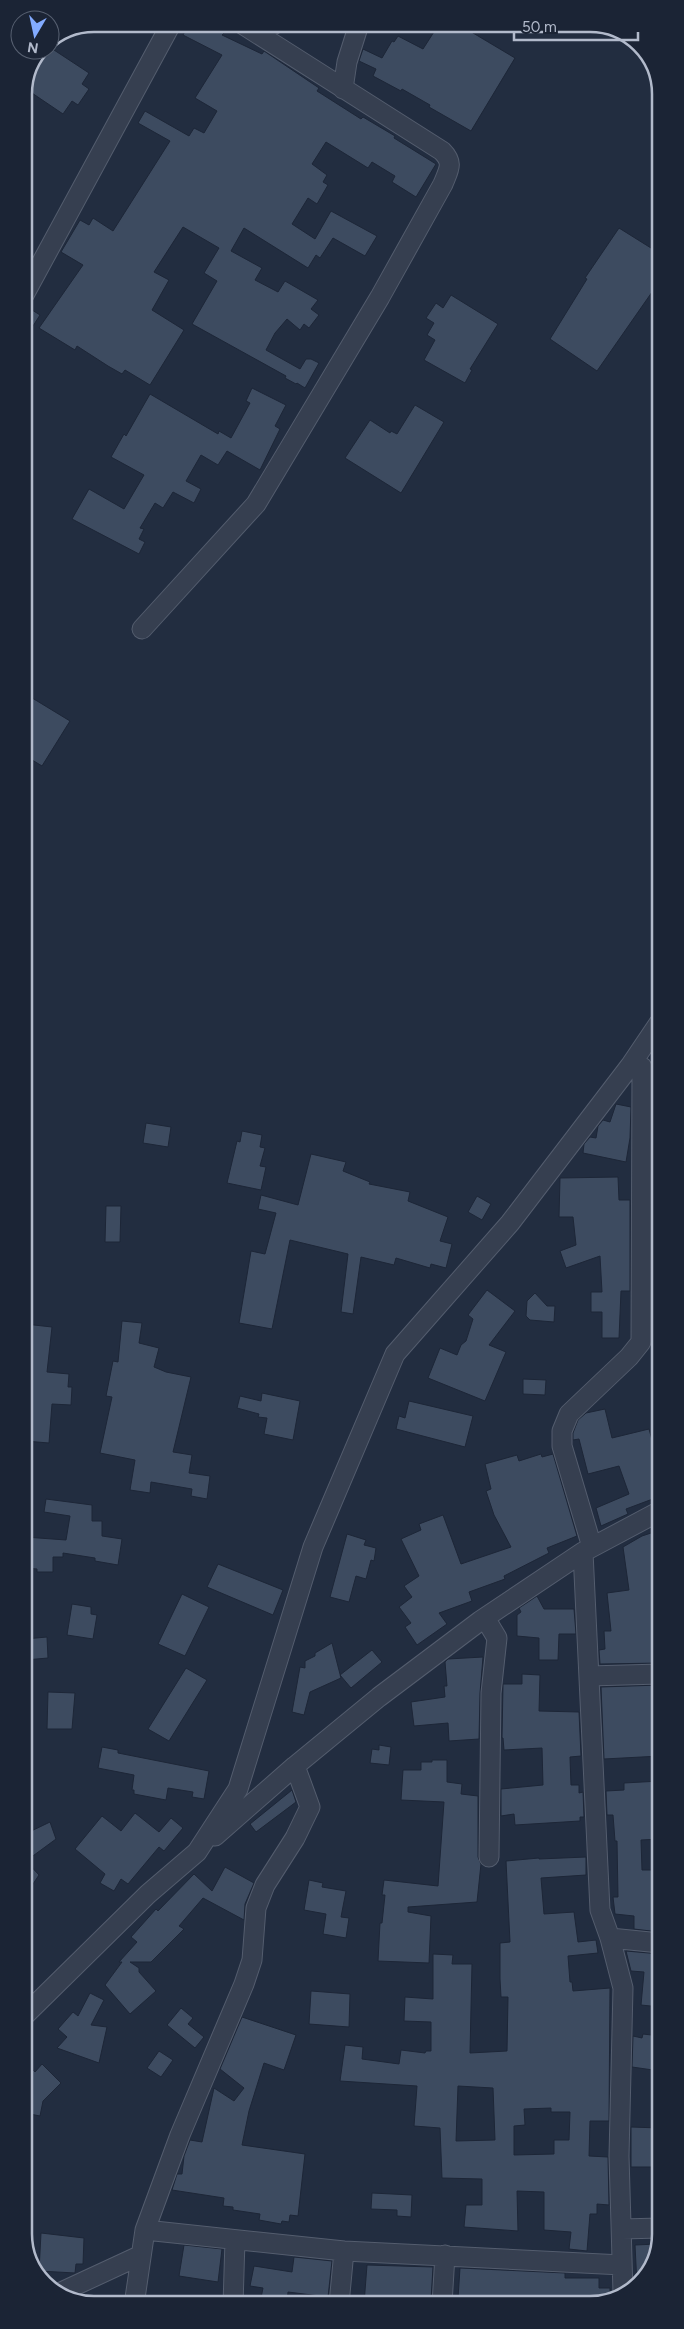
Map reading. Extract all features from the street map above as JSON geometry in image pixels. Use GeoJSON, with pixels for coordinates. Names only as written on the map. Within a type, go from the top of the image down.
{"type":"FeatureCollection","features":[{"type":"Feature","properties":{"kind":"street"},"geometry":{"type":"LineString","coordinates":[[32,280],[166,33]]}},
{"type":"Feature","properties":{"kind":"street"},"geometry":{"type":"LineString","coordinates":[[142,629],[256,504],[380,297],[447,175],[450,166],[449,158],[442,151],[257,33]]}},
{"type":"Feature","properties":{"kind":"street"},"geometry":{"type":"LineString","coordinates":[[343,89],[347,62],[356,33]]}},
{"type":"Feature","properties":{"kind":"street"},"geometry":{"type":"LineString","coordinates":[[623,2287],[619,2156],[623,1988],[610,1938],[600,1910],[589,1676],[588,1549],[562,1446],[562,1431],[569,1414],[629,1357],[641,1342],[644,1068],[652,1046]]}},
{"type":"Feature","properties":{"kind":"street"},"geometry":{"type":"LineString","coordinates":[[197,1852],[238,1789],[314,1547],[395,1354],[644,1068]]}},
{"type":"Feature","properties":{"kind":"street"},"geometry":{"type":"LineString","coordinates":[[32,2008],[148,1894],[295,1766],[379,1698],[485,1618],[588,1549],[652,1515]]}},
{"type":"Feature","properties":{"kind":"street"},"geometry":{"type":"LineString","coordinates":[[485,1618],[497,1638],[491,1694],[489,1856]]}},
{"type":"Feature","properties":{"kind":"street"},"geometry":{"type":"LineString","coordinates":[[589,1676],[652,1674]]}},
{"type":"Feature","properties":{"kind":"street"},"geometry":{"type":"LineString","coordinates":[[135,2296],[145,2230],[180,2135],[244,1984],[252,1960],[256,1908],[265,1885],[285,1856],[310,1807],[295,1766]]}},
{"type":"Feature","properties":{"kind":"street"},"geometry":{"type":"LineString","coordinates":[[610,1938],[652,1942]]}},
{"type":"Feature","properties":{"kind":"street"},"geometry":{"type":"LineString","coordinates":[[622,2228],[652,2228]]}},
{"type":"Feature","properties":{"kind":"street"},"geometry":{"type":"LineString","coordinates":[[145,2230],[344,2251],[622,2265]]}},
{"type":"Feature","properties":{"kind":"street"},"geometry":{"type":"LineString","coordinates":[[233,2296],[235,2240]]}},
{"type":"Feature","properties":{"kind":"street"},"geometry":{"type":"LineString","coordinates":[[340,2296],[344,2251]]}},
{"type":"Feature","properties":{"kind":"street"},"geometry":{"type":"LineString","coordinates":[[66,2289],[141,2255]]}},
{"type":"Feature","properties":{"kind":"street"},"geometry":{"type":"LineString","coordinates":[[442,2296],[445,2255]]}},
{"type":"Feature","properties":{"kind":"building"},"geometry":{"type":"Polygon","coordinates":[[[184,33],[224,33],[222,35],[262,54],[264,51],[319,88],[317,91],[361,119],[363,117],[395,136],[394,138],[436,164],[416,197],[392,182],[395,176],[372,162],[368,168],[326,142],[312,164],[327,175],[323,182],[328,185],[317,204],[308,198],[292,224],[315,239],[331,211],[377,236],[365,256],[333,238],[320,258],[316,255],[308,268],[244,228],[231,251],[262,268],[255,280],[278,292],[285,281],[318,300],[311,309],[319,315],[309,328],[304,324],[300,330],[287,319],[275,333],[266,350],[300,369],[306,359],[319,363],[305,388],[192,324],[217,281],[204,273],[219,248],[183,227],[154,272],[169,280],[152,310],[184,330],[150,385],[125,370],[122,374],[77,346],[75,350],[39,328],[83,265],[61,252],[80,220],[89,225],[93,218],[113,231],[170,141],[138,123],[145,111],[189,136],[194,128],[204,133],[217,111],[195,98],[222,55],[183,35],[184,33]]]}},
{"type":"Feature","properties":{"kind":"building"},"geometry":{"type":"Polygon","coordinates":[[[433,33],[473,33],[515,58],[471,131],[402,89],[401,91],[373,76],[376,69],[359,61],[363,49],[382,58],[392,41],[394,42],[398,36],[423,49],[433,33]]]}},
{"type":"Feature","properties":{"kind":"building"},"geometry":{"type":"Polygon","coordinates":[[[60,54],[89,73],[82,84],[89,89],[78,105],[72,101],[63,114],[32,93],[37,71],[43,60],[60,60],[60,54]]]}},
{"type":"Feature","properties":{"kind":"building"},"geometry":{"type":"Polygon","coordinates":[[[619,228],[652,249],[652,292],[597,371],[550,339],[587,279],[585,278],[619,228]]]}},
{"type":"Feature","properties":{"kind":"building"},"geometry":{"type":"Polygon","coordinates":[[[451,295],[498,324],[470,369],[472,370],[465,383],[424,360],[435,340],[427,335],[434,323],[426,318],[436,303],[443,308],[451,295]]]}},
{"type":"Feature","properties":{"kind":"building"},"geometry":{"type":"Polygon","coordinates":[[[32,310],[40,315],[32,325],[32,310]]]}},
{"type":"Feature","properties":{"kind":"building"},"geometry":{"type":"Polygon","coordinates":[[[252,388],[286,405],[275,426],[280,429],[260,470],[227,451],[218,465],[201,455],[186,481],[201,489],[194,503],[173,492],[163,508],[155,503],[140,528],[144,529],[139,539],[145,542],[139,554],[72,519],[89,489],[124,509],[144,475],[111,457],[124,434],[126,436],[150,394],[218,434],[219,431],[231,438],[250,403],[246,401],[252,388]]]}},
{"type":"Feature","properties":{"kind":"building"},"geometry":{"type":"Polygon","coordinates":[[[415,405],[444,422],[401,493],[345,458],[370,420],[390,433],[391,431],[397,434],[415,405]]]}},
{"type":"Feature","properties":{"kind":"building"},"geometry":{"type":"Polygon","coordinates":[[[32,698],[70,721],[42,766],[32,760],[32,698]]]}},
{"type":"Feature","properties":{"kind":"building"},"geometry":{"type":"Polygon","coordinates":[[[616,1104],[631,1107],[630,1138],[626,1162],[583,1153],[584,1144],[590,1137],[596,1138],[598,1126],[603,1120],[610,1122],[616,1104]]]}},
{"type":"Feature","properties":{"kind":"building"},"geometry":{"type":"Polygon","coordinates":[[[146,1123],[171,1127],[168,1147],[143,1143],[146,1123]]]}},
{"type":"Feature","properties":{"kind":"building"},"geometry":{"type":"Polygon","coordinates":[[[242,1131],[262,1135],[260,1147],[265,1148],[260,1166],[266,1167],[261,1190],[227,1183],[237,1141],[240,1142],[242,1131]]]}},
{"type":"Feature","properties":{"kind":"building"},"geometry":{"type":"Polygon","coordinates":[[[311,1154],[346,1162],[343,1171],[370,1182],[369,1184],[410,1192],[408,1201],[448,1217],[440,1241],[452,1244],[446,1268],[431,1264],[430,1268],[396,1258],[394,1265],[361,1257],[353,1314],[341,1312],[348,1254],[290,1240],[272,1329],[239,1323],[251,1251],[265,1254],[276,1213],[258,1209],[261,1195],[298,1205],[311,1154]]]}},
{"type":"Feature","properties":{"kind":"building"},"geometry":{"type":"Polygon","coordinates":[[[618,1177],[619,1200],[630,1200],[630,1291],[621,1291],[619,1338],[602,1338],[602,1312],[591,1312],[591,1292],[602,1292],[600,1256],[566,1268],[560,1251],[576,1245],[573,1217],[559,1217],[560,1178],[618,1177]]]}},
{"type":"Feature","properties":{"kind":"building"},"geometry":{"type":"Polygon","coordinates":[[[477,1196],[491,1204],[482,1220],[468,1212],[477,1196]]]}},
{"type":"Feature","properties":{"kind":"building"},"geometry":{"type":"Polygon","coordinates":[[[106,1206],[121,1206],[120,1242],[105,1242],[106,1206]]]}},
{"type":"Feature","properties":{"kind":"building"},"geometry":{"type":"Polygon","coordinates":[[[487,1290],[515,1311],[489,1345],[506,1352],[485,1401],[428,1378],[440,1348],[457,1355],[461,1345],[466,1341],[473,1319],[468,1315],[487,1290]]]}},
{"type":"Feature","properties":{"kind":"building"},"geometry":{"type":"Polygon","coordinates":[[[535,1293],[547,1306],[555,1306],[554,1322],[530,1320],[526,1316],[527,1301],[535,1293]]]}},
{"type":"Feature","properties":{"kind":"building"},"geometry":{"type":"Polygon","coordinates":[[[122,1321],[142,1323],[139,1343],[159,1348],[154,1367],[166,1372],[191,1377],[173,1452],[192,1455],[189,1473],[210,1476],[207,1499],[191,1496],[192,1489],[151,1482],[150,1493],[130,1490],[135,1460],[100,1453],[112,1397],[106,1396],[113,1361],[118,1362],[122,1321]]]}},
{"type":"Feature","properties":{"kind":"building"},"geometry":{"type":"Polygon","coordinates":[[[32,1325],[52,1327],[47,1372],[69,1374],[68,1387],[72,1387],[71,1405],[52,1404],[49,1443],[32,1442],[32,1325]]]}},
{"type":"Feature","properties":{"kind":"building"},"geometry":{"type":"Polygon","coordinates":[[[523,1379],[546,1380],[545,1395],[523,1394],[523,1379]]]}},
{"type":"Feature","properties":{"kind":"building"},"geometry":{"type":"Polygon","coordinates":[[[262,1393],[300,1401],[293,1440],[264,1434],[267,1418],[258,1417],[259,1414],[237,1408],[240,1396],[261,1401],[262,1393]]]}},
{"type":"Feature","properties":{"kind":"building"},"geometry":{"type":"Polygon","coordinates":[[[409,1401],[473,1416],[465,1447],[396,1429],[399,1416],[405,1418],[409,1401]]]}},
{"type":"Feature","properties":{"kind":"building"},"geometry":{"type":"Polygon","coordinates":[[[605,1409],[612,1438],[649,1429],[652,1440],[652,1499],[626,1509],[628,1514],[601,1526],[596,1508],[629,1494],[619,1466],[588,1474],[579,1439],[573,1440],[573,1433],[578,1420],[586,1413],[605,1409]]]}},
{"type":"Feature","properties":{"kind":"building"},"geometry":{"type":"Polygon","coordinates":[[[541,1454],[542,1457],[553,1454],[577,1536],[547,1548],[549,1553],[504,1576],[505,1579],[469,1592],[472,1601],[439,1613],[447,1624],[417,1645],[405,1627],[411,1623],[399,1607],[412,1597],[404,1586],[419,1576],[401,1539],[421,1530],[419,1524],[443,1515],[461,1564],[511,1547],[494,1515],[486,1491],[491,1489],[485,1464],[517,1455],[519,1461],[541,1454]]]}},
{"type":"Feature","properties":{"kind":"building"},"geometry":{"type":"Polygon","coordinates":[[[46,1499],[92,1505],[92,1521],[102,1521],[102,1536],[122,1539],[118,1565],[95,1561],[95,1558],[63,1553],[63,1557],[53,1557],[53,1572],[37,1572],[37,1569],[32,1569],[32,1538],[66,1540],[70,1516],[44,1512],[46,1499]]]}},
{"type":"Feature","properties":{"kind":"building"},"geometry":{"type":"Polygon","coordinates":[[[652,1533],[652,1663],[600,1664],[599,1650],[605,1649],[604,1631],[611,1631],[607,1593],[629,1590],[623,1547],[652,1533]]]}},
{"type":"Feature","properties":{"kind":"building"},"geometry":{"type":"Polygon","coordinates":[[[347,1534],[366,1540],[364,1545],[376,1548],[374,1561],[371,1560],[366,1579],[356,1576],[349,1602],[330,1597],[347,1534]]]}},
{"type":"Feature","properties":{"kind":"building"},"geometry":{"type":"Polygon","coordinates":[[[218,1564],[283,1590],[273,1615],[207,1587],[218,1564]]]}},
{"type":"Feature","properties":{"kind":"building"},"geometry":{"type":"Polygon","coordinates":[[[182,1594],[209,1607],[185,1656],[158,1644],[182,1594]]]}},
{"type":"Feature","properties":{"kind":"building"},"geometry":{"type":"Polygon","coordinates":[[[537,1596],[544,1609],[574,1609],[576,1634],[559,1634],[558,1660],[539,1660],[539,1638],[517,1636],[517,1615],[521,1612],[519,1608],[537,1596]]]}},
{"type":"Feature","properties":{"kind":"building"},"geometry":{"type":"Polygon","coordinates":[[[72,1604],[91,1607],[91,1614],[97,1615],[93,1639],[67,1635],[72,1604]]]}},
{"type":"Feature","properties":{"kind":"building"},"geometry":{"type":"Polygon","coordinates":[[[47,1637],[48,1658],[32,1659],[32,1638],[47,1637]]]}},
{"type":"Feature","properties":{"kind":"building"},"geometry":{"type":"Polygon","coordinates":[[[332,1643],[341,1678],[310,1692],[304,1715],[292,1712],[300,1667],[305,1668],[305,1661],[332,1643]]]}},
{"type":"Feature","properties":{"kind":"building"},"geometry":{"type":"Polygon","coordinates":[[[372,1650],[382,1662],[351,1688],[340,1675],[372,1650]]]}},
{"type":"Feature","properties":{"kind":"building"},"geometry":{"type":"Polygon","coordinates":[[[483,1657],[479,1739],[449,1741],[448,1723],[414,1726],[411,1702],[445,1697],[444,1686],[447,1686],[445,1662],[448,1659],[483,1657]]]}},
{"type":"Feature","properties":{"kind":"building"},"geometry":{"type":"Polygon","coordinates":[[[186,1668],[207,1680],[169,1741],[148,1729],[186,1668]]]}},
{"type":"Feature","properties":{"kind":"building"},"geometry":{"type":"Polygon","coordinates":[[[522,1674],[540,1675],[539,1711],[579,1712],[581,1756],[570,1757],[571,1785],[579,1785],[579,1793],[583,1792],[584,1817],[580,1817],[580,1821],[515,1825],[514,1814],[501,1816],[501,1789],[543,1785],[542,1748],[504,1750],[502,1738],[503,1684],[522,1684],[522,1674]]]}},
{"type":"Feature","properties":{"kind":"building"},"geometry":{"type":"Polygon","coordinates":[[[652,1685],[652,1756],[604,1759],[601,1687],[652,1685]]]}},
{"type":"Feature","properties":{"kind":"building"},"geometry":{"type":"Polygon","coordinates":[[[48,1692],[75,1693],[72,1729],[47,1729],[48,1692]]]}},
{"type":"Feature","properties":{"kind":"building"},"geometry":{"type":"Polygon","coordinates":[[[379,1745],[391,1747],[389,1765],[370,1763],[372,1749],[379,1750],[379,1745]]]}},
{"type":"Feature","properties":{"kind":"building"},"geometry":{"type":"Polygon","coordinates":[[[102,1747],[118,1750],[118,1753],[209,1771],[204,1799],[192,1797],[193,1792],[168,1788],[166,1800],[134,1794],[134,1790],[132,1790],[134,1775],[98,1768],[102,1747]]]}},
{"type":"Feature","properties":{"kind":"building"},"geometry":{"type":"Polygon","coordinates":[[[432,1760],[447,1760],[447,1782],[462,1784],[461,1794],[478,1796],[478,1857],[481,1864],[477,1902],[408,1907],[408,1912],[431,1916],[429,1963],[378,1961],[380,1923],[382,1923],[385,1895],[382,1895],[384,1880],[438,1886],[444,1802],[401,1800],[403,1770],[421,1770],[421,1762],[432,1762],[432,1760]]]}},
{"type":"Feature","properties":{"kind":"building"},"geometry":{"type":"Polygon","coordinates":[[[652,1781],[652,1839],[641,1840],[642,1870],[652,1870],[652,1931],[634,1929],[634,1916],[615,1914],[613,1897],[618,1897],[617,1841],[615,1841],[613,1815],[607,1815],[606,1791],[624,1790],[624,1783],[652,1781]]]}},
{"type":"Feature","properties":{"kind":"building"},"geometry":{"type":"Polygon","coordinates":[[[292,1790],[296,1802],[256,1832],[250,1824],[292,1790]]]}},
{"type":"Feature","properties":{"kind":"building"},"geometry":{"type":"Polygon","coordinates":[[[135,1813],[159,1832],[171,1818],[183,1828],[164,1851],[159,1847],[128,1884],[121,1879],[114,1891],[100,1883],[105,1874],[75,1849],[102,1816],[121,1831],[135,1813]]]}},
{"type":"Feature","properties":{"kind":"building"},"geometry":{"type":"Polygon","coordinates":[[[50,1822],[56,1839],[32,1857],[32,1831],[50,1822]]]}},
{"type":"Feature","properties":{"kind":"building"},"geometry":{"type":"Polygon","coordinates":[[[586,1857],[586,1875],[541,1878],[544,1914],[574,1912],[578,1942],[596,1940],[598,1953],[568,1956],[570,1982],[572,1982],[573,1991],[610,1988],[609,2121],[590,2121],[589,2156],[608,2157],[609,2205],[597,2204],[597,2214],[590,2214],[587,2251],[569,2249],[571,2232],[544,2230],[544,2192],[517,2191],[518,2231],[464,2227],[466,2205],[482,2205],[482,2179],[442,2178],[440,2128],[414,2126],[417,2086],[340,2081],[345,2045],[363,2047],[362,2059],[399,2064],[401,2050],[425,2053],[426,2051],[431,2051],[431,2022],[404,2021],[405,1997],[433,1999],[433,1954],[453,1955],[452,1964],[472,1964],[470,2053],[507,2051],[508,1997],[501,1997],[500,1979],[500,1943],[510,1942],[506,1861],[586,1857]],[[458,2086],[456,2141],[495,2140],[493,2088],[458,2086]],[[551,2108],[524,2109],[525,2125],[514,2126],[514,2155],[554,2154],[554,2140],[569,2140],[570,2112],[551,2112],[551,2108]]]}},
{"type":"Feature","properties":{"kind":"building"},"geometry":{"type":"Polygon","coordinates":[[[32,1867],[39,1875],[32,1886],[32,1867]]]}},
{"type":"Feature","properties":{"kind":"building"},"geometry":{"type":"Polygon","coordinates":[[[225,1867],[254,1883],[245,1904],[244,1920],[203,1898],[179,1926],[184,1929],[151,1962],[130,1962],[139,1968],[139,1972],[156,1991],[130,2014],[105,1985],[122,1962],[119,1962],[137,1942],[131,1937],[156,1909],[158,1911],[194,1874],[212,1891],[225,1867]]]}},
{"type":"Feature","properties":{"kind":"building"},"geometry":{"type":"Polygon","coordinates":[[[309,1880],[323,1883],[322,1887],[346,1891],[341,1917],[349,1918],[346,1938],[323,1934],[326,1914],[304,1910],[309,1880]]]}},
{"type":"Feature","properties":{"kind":"building"},"geometry":{"type":"Polygon","coordinates":[[[626,1951],[652,1953],[652,2006],[641,2005],[644,1972],[631,1971],[626,1951]]]}},
{"type":"Feature","properties":{"kind":"building"},"geometry":{"type":"Polygon","coordinates":[[[311,1991],[350,1994],[349,2027],[309,2024],[311,1991]]]}},
{"type":"Feature","properties":{"kind":"building"},"geometry":{"type":"Polygon","coordinates":[[[90,1993],[104,2000],[91,2025],[107,2027],[99,2063],[57,2048],[67,2037],[58,2029],[73,2012],[78,2016],[90,1993]]]}},
{"type":"Feature","properties":{"kind":"building"},"geometry":{"type":"Polygon","coordinates":[[[181,2008],[193,2018],[188,2024],[204,2037],[195,2048],[167,2025],[181,2008]]]}},
{"type":"Feature","properties":{"kind":"building"},"geometry":{"type":"Polygon","coordinates":[[[242,2017],[296,2035],[284,2070],[264,2063],[249,2111],[242,2145],[305,2154],[298,2216],[290,2215],[289,2222],[282,2221],[281,2224],[259,2220],[260,2214],[233,2210],[233,2207],[223,2206],[224,2198],[172,2190],[177,2174],[182,2174],[184,2156],[190,2140],[202,2142],[214,2088],[234,2101],[244,2088],[220,2069],[242,2017]]]}},
{"type":"Feature","properties":{"kind":"building"},"geometry":{"type":"Polygon","coordinates":[[[643,2034],[652,2035],[652,2070],[632,2067],[633,2036],[642,2038],[643,2034]]]}},
{"type":"Feature","properties":{"kind":"building"},"geometry":{"type":"Polygon","coordinates":[[[159,2051],[173,2060],[161,2077],[147,2068],[159,2051]]]}},
{"type":"Feature","properties":{"kind":"building"},"geometry":{"type":"Polygon","coordinates":[[[42,2064],[61,2083],[43,2101],[40,2116],[32,2114],[32,2069],[35,2072],[42,2064]]]}},
{"type":"Feature","properties":{"kind":"building"},"geometry":{"type":"Polygon","coordinates":[[[631,2127],[652,2128],[652,2167],[631,2167],[631,2127]]]}},
{"type":"Feature","properties":{"kind":"building"},"geometry":{"type":"Polygon","coordinates":[[[372,2193],[412,2195],[411,2217],[397,2216],[397,2210],[371,2209],[372,2193]]]}},
{"type":"Feature","properties":{"kind":"building"},"geometry":{"type":"Polygon","coordinates":[[[41,2233],[84,2238],[83,2264],[76,2264],[75,2273],[45,2271],[39,2262],[41,2233]]]}},
{"type":"Feature","properties":{"kind":"building"},"geometry":{"type":"Polygon","coordinates":[[[650,2244],[645,2262],[636,2275],[635,2245],[650,2244]]]}},
{"type":"Feature","properties":{"kind":"building"},"geometry":{"type":"Polygon","coordinates":[[[184,2245],[222,2249],[218,2282],[179,2276],[184,2245]]]}},
{"type":"Feature","properties":{"kind":"building"},"geometry":{"type":"Polygon","coordinates":[[[294,2257],[332,2261],[328,2296],[288,2292],[288,2296],[261,2296],[263,2288],[250,2286],[254,2266],[292,2272],[294,2257]]]}},
{"type":"Feature","properties":{"kind":"building"},"geometry":{"type":"Polygon","coordinates":[[[367,2265],[433,2267],[431,2296],[365,2296],[367,2265]]]}},
{"type":"Feature","properties":{"kind":"building"},"geometry":{"type":"Polygon","coordinates":[[[460,2268],[565,2273],[565,2278],[599,2278],[599,2288],[610,2288],[610,2293],[590,2296],[458,2296],[460,2268]]]}}]}
